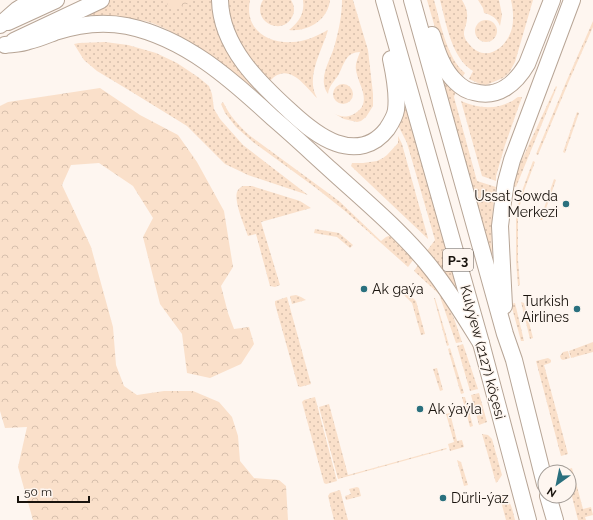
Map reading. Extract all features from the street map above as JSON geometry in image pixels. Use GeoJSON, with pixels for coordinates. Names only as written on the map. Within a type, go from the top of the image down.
{"type":"FeatureCollection","features":[{"type":"Feature","properties":{"kind":"main road"},"geometry":{"type":"LineString","coordinates":[[0,25],[17,10],[32,0]]}},
{"type":"Feature","properties":{"kind":"main road"},"geometry":{"type":"LineString","coordinates":[[0,25],[56,0]]}},
{"type":"Feature","properties":{"kind":"main road"},"geometry":{"type":"LineString","coordinates":[[3,46],[101,0]]}},
{"type":"Feature","properties":{"kind":"main road"},"geometry":{"type":"LineString","coordinates":[[220,0],[222,20],[233,46],[243,62],[275,97],[303,123],[326,139],[347,146],[369,144],[376,140],[390,124],[396,108],[396,83],[381,16],[383,0]]}},
{"type":"Feature","properties":{"kind":"main road","name":"Kulyýew (2127) köçesi"},"geometry":{"type":"LineString","coordinates":[[383,0],[481,343],[528,520]]}},
{"type":"Feature","properties":{"kind":"main road","name":"Kulyýew (2127) köçesi"},"geometry":{"type":"LineString","coordinates":[[412,0],[505,334],[514,360],[540,464]]}},
{"type":"Feature","properties":{"kind":"main road"},"geometry":{"type":"LineString","coordinates":[[422,0],[440,59],[449,75],[460,86],[469,91],[492,94],[509,86],[522,74],[552,0]]}},
{"type":"Feature","properties":{"kind":"main road"},"geometry":{"type":"LineString","coordinates":[[505,334],[500,226],[506,182],[512,160],[572,0]]}},
{"type":"Feature","properties":{"kind":"main road"},"geometry":{"type":"LineString","coordinates":[[3,46],[28,42],[86,24],[96,24],[126,26],[147,31],[194,55],[239,87],[388,222],[434,272],[481,343]]}},
{"type":"Feature","properties":{"kind":"main road"},"geometry":{"type":"LineString","coordinates":[[550,504],[555,520]]}},
{"type":"Feature","properties":{"kind":"green space"},"geometry":{"type":"Polygon","coordinates":[[[79,0],[250,0],[249,12],[252,22],[257,30],[264,36],[273,40],[294,42],[305,40],[328,30],[314,73],[314,90],[317,98],[298,78],[286,73],[274,77],[260,94],[239,76],[182,37],[145,21],[116,16],[87,15],[79,0]]]}},
{"type":"Feature","properties":{"kind":"green space"},"geometry":{"type":"Polygon","coordinates":[[[168,0],[191,0],[190,3],[175,10],[167,4],[168,0]]]}},
{"type":"Feature","properties":{"kind":"green space"},"geometry":{"type":"Polygon","coordinates":[[[263,0],[291,0],[294,11],[289,22],[276,26],[264,20],[261,15],[260,8],[263,0]]]}},
{"type":"Feature","properties":{"kind":"green space"},"geometry":{"type":"Polygon","coordinates":[[[303,0],[330,0],[325,13],[316,23],[303,29],[289,30],[296,24],[302,13],[303,0]]]}},
{"type":"Feature","properties":{"kind":"green space"},"geometry":{"type":"Polygon","coordinates":[[[342,0],[353,0],[368,50],[373,106],[366,117],[357,122],[344,119],[333,113],[341,116],[348,116],[360,110],[363,105],[364,99],[357,76],[356,67],[360,52],[352,54],[346,59],[328,94],[324,82],[324,75],[338,33],[342,0]]]}},
{"type":"Feature","properties":{"kind":"green space"},"geometry":{"type":"Polygon","coordinates":[[[427,0],[434,0],[445,39],[453,59],[465,73],[461,79],[438,38],[427,0]]]}},
{"type":"Feature","properties":{"kind":"green space"},"geometry":{"type":"Polygon","coordinates":[[[440,0],[462,0],[467,13],[464,37],[475,50],[482,53],[488,53],[495,51],[500,47],[509,35],[513,21],[511,0],[533,0],[515,62],[509,73],[503,78],[486,85],[469,79],[473,71],[462,61],[453,46],[440,0]]]}},
{"type":"Feature","properties":{"kind":"green space"},"geometry":{"type":"Polygon","coordinates":[[[478,0],[499,0],[502,15],[500,26],[494,17],[484,13],[478,0]]]}},
{"type":"Feature","properties":{"kind":"green space"},"geometry":{"type":"Polygon","coordinates":[[[486,20],[490,21],[496,27],[496,35],[490,41],[486,42],[482,41],[476,35],[475,31],[476,27],[482,21],[486,20]]]}},
{"type":"Feature","properties":{"kind":"green space"},"geometry":{"type":"Polygon","coordinates":[[[593,21],[593,27],[538,155],[536,154],[593,21]]]}},
{"type":"Feature","properties":{"kind":"green space"},"geometry":{"type":"Polygon","coordinates":[[[105,42],[128,45],[156,53],[177,63],[198,77],[209,86],[212,94],[214,109],[220,119],[243,145],[308,195],[248,175],[225,164],[187,126],[97,71],[84,60],[74,44],[105,42]]]}},
{"type":"Feature","properties":{"kind":"green space"},"geometry":{"type":"Polygon","coordinates":[[[442,80],[456,91],[454,97],[477,181],[496,187],[492,220],[492,253],[490,253],[442,80]]]}},
{"type":"Feature","properties":{"kind":"green space"},"geometry":{"type":"Polygon","coordinates":[[[343,84],[350,87],[353,94],[350,101],[343,104],[336,101],[333,94],[336,87],[343,84]]]}},
{"type":"Feature","properties":{"kind":"green space"},"geometry":{"type":"Polygon","coordinates":[[[556,86],[557,87],[516,187],[511,186],[518,168],[556,86]]]}},
{"type":"Feature","properties":{"kind":"green space"},"geometry":{"type":"Polygon","coordinates":[[[100,88],[140,115],[178,135],[197,162],[224,211],[233,267],[221,286],[228,313],[234,329],[249,327],[254,344],[241,364],[210,378],[187,373],[182,334],[160,304],[143,237],[153,218],[133,186],[99,163],[71,165],[62,185],[91,247],[113,327],[116,365],[124,386],[137,395],[164,391],[193,391],[219,402],[232,417],[238,436],[240,461],[254,478],[279,480],[286,486],[288,520],[33,520],[18,467],[27,427],[5,428],[0,411],[0,106],[8,102],[100,88]]]}},
{"type":"Feature","properties":{"kind":"green space"},"geometry":{"type":"Polygon","coordinates":[[[518,97],[522,97],[505,145],[496,176],[496,181],[482,176],[461,101],[479,107],[492,107],[504,105],[518,97]]]}},
{"type":"Feature","properties":{"kind":"green space"},"geometry":{"type":"Polygon","coordinates":[[[223,102],[228,112],[241,128],[339,201],[381,241],[394,234],[416,256],[408,267],[345,211],[253,142],[236,127],[225,113],[221,104],[223,102]]]}},
{"type":"Feature","properties":{"kind":"green space"},"geometry":{"type":"Polygon","coordinates":[[[405,106],[458,293],[426,252],[435,240],[407,143],[398,125],[405,106]]]}},
{"type":"Feature","properties":{"kind":"green space"},"geometry":{"type":"Polygon","coordinates":[[[577,112],[579,113],[565,153],[563,152],[577,112]]]}},
{"type":"Feature","properties":{"kind":"green space"},"geometry":{"type":"Polygon","coordinates":[[[398,136],[402,144],[428,239],[351,166],[352,163],[377,161],[383,158],[398,143],[398,136]]]}},
{"type":"Feature","properties":{"kind":"green space"},"geometry":{"type":"Polygon","coordinates":[[[533,161],[535,162],[518,212],[518,260],[520,285],[518,286],[516,261],[516,212],[533,161]]]}},
{"type":"Feature","properties":{"kind":"green space"},"geometry":{"type":"Polygon","coordinates":[[[554,179],[556,180],[542,220],[540,220],[554,179]]]}},
{"type":"Feature","properties":{"kind":"green space"},"geometry":{"type":"Polygon","coordinates":[[[243,186],[252,186],[300,201],[311,208],[261,222],[280,285],[275,287],[270,286],[256,234],[248,236],[240,213],[237,194],[239,189],[243,186]]]}},
{"type":"Feature","properties":{"kind":"green space"},"geometry":{"type":"Polygon","coordinates":[[[315,229],[339,233],[353,245],[350,248],[337,237],[314,233],[315,229]]]}},
{"type":"Feature","properties":{"kind":"green space"},"geometry":{"type":"Polygon","coordinates":[[[420,262],[448,305],[462,342],[456,343],[439,294],[414,271],[420,262]]]}},
{"type":"Feature","properties":{"kind":"green space"},"geometry":{"type":"Polygon","coordinates":[[[403,289],[416,301],[425,334],[421,335],[412,303],[401,292],[403,289]]]}},
{"type":"Feature","properties":{"kind":"green space"},"geometry":{"type":"Polygon","coordinates":[[[296,295],[306,300],[292,304],[290,296],[296,295]]]}},
{"type":"Feature","properties":{"kind":"green space"},"geometry":{"type":"Polygon","coordinates":[[[287,297],[311,384],[300,387],[298,386],[275,304],[275,301],[287,297]]]}},
{"type":"Feature","properties":{"kind":"green space"},"geometry":{"type":"Polygon","coordinates":[[[434,298],[449,345],[447,346],[434,298]]]}},
{"type":"Feature","properties":{"kind":"green space"},"geometry":{"type":"Polygon","coordinates":[[[521,302],[524,303],[533,338],[530,339],[521,302]]]}},
{"type":"Feature","properties":{"kind":"green space"},"geometry":{"type":"Polygon","coordinates":[[[515,303],[524,341],[521,341],[511,304],[515,303]]]}},
{"type":"Feature","properties":{"kind":"green space"},"geometry":{"type":"Polygon","coordinates":[[[593,342],[593,352],[571,358],[569,351],[593,342]]]}},
{"type":"Feature","properties":{"kind":"green space"},"geometry":{"type":"Polygon","coordinates":[[[463,344],[478,389],[470,391],[457,346],[463,344]]]}},
{"type":"Feature","properties":{"kind":"green space"},"geometry":{"type":"Polygon","coordinates":[[[450,348],[464,393],[461,394],[448,349],[450,348]]]}},
{"type":"Feature","properties":{"kind":"green space"},"geometry":{"type":"Polygon","coordinates":[[[568,351],[570,358],[563,360],[561,359],[560,356],[563,352],[568,351]]]}},
{"type":"Feature","properties":{"kind":"green space"},"geometry":{"type":"Polygon","coordinates":[[[548,358],[551,362],[544,365],[568,454],[561,456],[536,361],[548,358]]]}},
{"type":"Feature","properties":{"kind":"green space"},"geometry":{"type":"Polygon","coordinates":[[[437,368],[443,390],[440,391],[433,369],[437,368]]]}},
{"type":"Feature","properties":{"kind":"green space"},"geometry":{"type":"Polygon","coordinates":[[[479,393],[487,422],[479,425],[471,395],[479,393]]]}},
{"type":"Feature","properties":{"kind":"green space"},"geometry":{"type":"Polygon","coordinates":[[[315,397],[337,481],[326,484],[324,483],[302,402],[315,397]]]}},
{"type":"Feature","properties":{"kind":"green space"},"geometry":{"type":"Polygon","coordinates":[[[462,397],[465,397],[473,426],[470,427],[462,397]]]}},
{"type":"Feature","properties":{"kind":"green space"},"geometry":{"type":"Polygon","coordinates":[[[329,404],[348,475],[446,448],[447,449],[338,479],[319,407],[329,404]]]}},
{"type":"Feature","properties":{"kind":"green space"},"geometry":{"type":"Polygon","coordinates":[[[450,413],[457,441],[462,440],[464,447],[450,451],[448,444],[454,442],[446,414],[450,413]]]}},
{"type":"Feature","properties":{"kind":"green space"},"geometry":{"type":"Polygon","coordinates":[[[482,434],[488,435],[492,439],[502,475],[496,483],[482,434]]]}},
{"type":"Feature","properties":{"kind":"green space"},"geometry":{"type":"Polygon","coordinates":[[[457,460],[461,462],[468,485],[464,486],[457,460]]]}},
{"type":"Feature","properties":{"kind":"green space"},"geometry":{"type":"Polygon","coordinates":[[[577,487],[583,509],[591,507],[593,515],[585,517],[586,520],[578,520],[574,504],[577,504],[577,487]]]}},
{"type":"Feature","properties":{"kind":"green space"},"geometry":{"type":"Polygon","coordinates":[[[359,488],[361,496],[346,500],[345,496],[351,494],[349,489],[359,488]]]}},
{"type":"Feature","properties":{"kind":"green space"},"geometry":{"type":"Polygon","coordinates":[[[340,490],[348,520],[334,520],[328,496],[330,493],[340,490]]]}},
{"type":"Feature","properties":{"kind":"green space"},"geometry":{"type":"Polygon","coordinates":[[[499,494],[509,501],[515,520],[506,520],[499,494]]]}},
{"type":"Feature","properties":{"kind":"place","name":"Ussat Sowda Merkezi"},"geometry":{"type":"Point","coordinates":[566,204]}},
{"type":"Feature","properties":{"kind":"place","name":"Ak gaýa"},"geometry":{"type":"Point","coordinates":[364,289]}},
{"type":"Feature","properties":{"kind":"place","name":"Turkish Airlines"},"geometry":{"type":"Point","coordinates":[577,309]}},
{"type":"Feature","properties":{"kind":"place","name":"Ak ýaýla"},"geometry":{"type":"Point","coordinates":[420,409]}},
{"type":"Feature","properties":{"kind":"place","name":"Dürli-ýaz"},"geometry":{"type":"Point","coordinates":[443,498]}}]}
